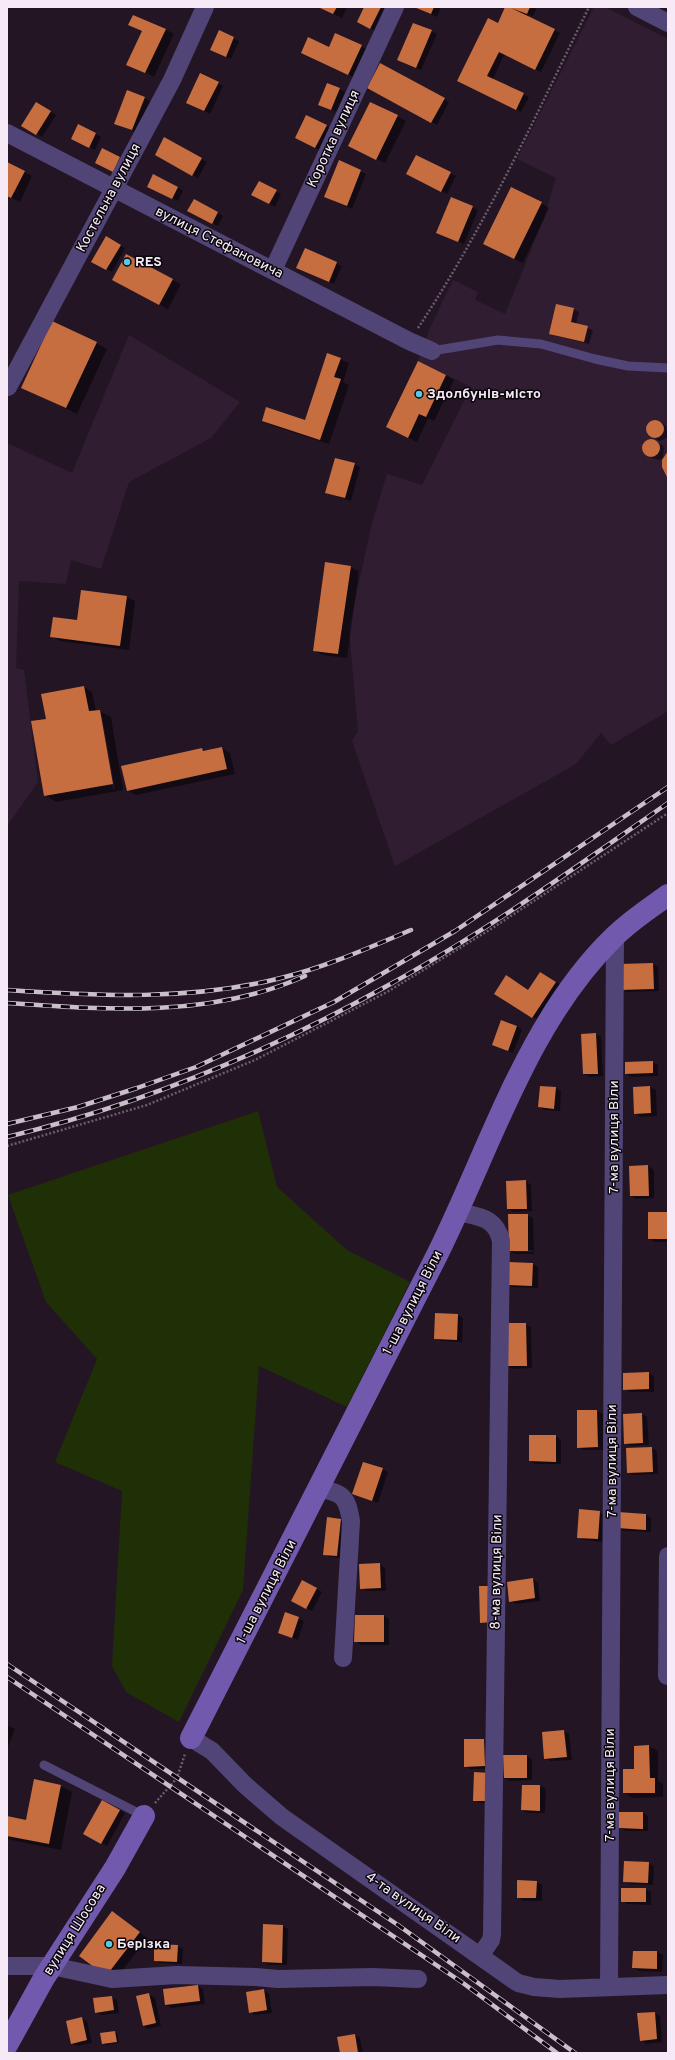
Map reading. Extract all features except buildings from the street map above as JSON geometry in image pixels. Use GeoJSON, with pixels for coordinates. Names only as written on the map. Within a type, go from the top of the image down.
{"type":"FeatureCollection","features":[{"type":"Feature","properties":{"kind":"main road","name":"1-ша вулиця Віли"},"geometry":{"type":"LineString","coordinates":[[191,1738],[320,1489],[458,1212],[505,1106],[539,1038],[587,967],[615,936],[668,895]]}},
{"type":"Feature","properties":{"kind":"main road","name":"вулиця Шосова"},"geometry":{"type":"LineString","coordinates":[[7,2045],[52,1966],[115,1868],[144,1816]]}},
{"type":"Feature","properties":{"kind":"street","name":"Костельна вулиця"},"geometry":{"type":"LineString","coordinates":[[8,387],[172,80],[205,7]]}},
{"type":"Feature","properties":{"kind":"street","name":"Коротка вулиця"},"geometry":{"type":"LineString","coordinates":[[272,270],[395,7]]}},
{"type":"Feature","properties":{"kind":"street"},"geometry":{"type":"LineString","coordinates":[[637,7],[668,23]]}},
{"type":"Feature","properties":{"kind":"street","name":"вулиця Стефановича"},"geometry":{"type":"LineString","coordinates":[[7,133],[409,341],[432,351]]}},
{"type":"Feature","properties":{"kind":"street","name":"7-ма вулиця Віли"},"geometry":{"type":"LineString","coordinates":[[609,1987],[615,936]]}},
{"type":"Feature","properties":{"kind":"street","name":"8-ма вулиця Віли"},"geometry":{"type":"LineString","coordinates":[[458,1212],[488,1220],[496,1225],[501,1241],[492,1934],[491,1940],[480,1956]]}},
{"type":"Feature","properties":{"kind":"street"},"geometry":{"type":"LineString","coordinates":[[320,1489],[336,1492],[343,1499],[349,1508],[351,1521],[342,1658]]}},
{"type":"Feature","properties":{"kind":"street"},"geometry":{"type":"LineString","coordinates":[[667,1676],[668,1556]]}},
{"type":"Feature","properties":{"kind":"street","name":"4-та вулиця Віли"},"geometry":{"type":"LineString","coordinates":[[191,1738],[212,1751],[245,1785],[282,1817],[518,1983],[534,1987],[560,1989],[668,1985]]}},
{"type":"Feature","properties":{"kind":"street"},"geometry":{"type":"LineString","coordinates":[[7,1966],[52,1966],[112,1979],[177,1974],[278,1979],[373,1977],[418,1979]]}},
{"type":"Feature","properties":{"kind":"lane"},"geometry":{"type":"LineString","coordinates":[[432,351],[498,340],[541,344],[595,359],[628,366],[668,368]]}},
{"type":"Feature","properties":{"kind":"lane"},"geometry":{"type":"LineString","coordinates":[[44,1765],[144,1816]]}},
{"type":"Feature","properties":{"kind":"path"},"geometry":{"type":"LineString","coordinates":[[409,341],[445,287],[522,144],[589,7]]}},
{"type":"Feature","properties":{"kind":"path"},"geometry":{"type":"LineString","coordinates":[[7,1146],[147,1105],[255,1060],[387,992],[491,929],[668,813]]}},
{"type":"Feature","properties":{"kind":"path"},"geometry":{"type":"LineString","coordinates":[[144,1816],[177,1778],[191,1738]]}},
{"type":"Feature","properties":{"kind":"shaded area"},"geometry":{"type":"Polygon","coordinates":[[[594,7],[605,7],[668,39],[668,711],[611,745],[601,733],[576,764],[395,866],[352,741],[358,731],[349,628],[372,523],[387,474],[422,485],[471,387],[418,361],[430,328],[453,280],[478,292],[475,300],[505,314],[544,218],[556,178],[517,159],[594,7]]]}},
{"type":"Feature","properties":{"kind":"shaded area"},"geometry":{"type":"Polygon","coordinates":[[[129,335],[240,402],[211,438],[129,482],[101,569],[71,560],[66,584],[19,581],[16,668],[24,670],[38,782],[7,826],[7,443],[72,473],[129,335]]]}},
{"type":"Feature","properties":{"kind":"green space"},"geometry":{"type":"Polygon","coordinates":[[[258,1111],[277,1187],[347,1250],[410,1282],[347,1407],[259,1366],[243,1590],[179,1722],[126,1692],[112,1666],[122,1491],[55,1462],[97,1359],[46,1302],[8,1195],[258,1111]]]}},
{"type":"Feature","properties":{"kind":"railway"},"geometry":{"type":"LineString","coordinates":[[7,1124],[78,1107],[196,1067],[334,1002],[455,931],[668,787]]}},
{"type":"Feature","properties":{"kind":"railway"},"geometry":{"type":"LineString","coordinates":[[7,1137],[57,1124],[154,1093],[248,1055],[340,1011],[422,966],[494,922],[668,803]]}},
{"type":"Feature","properties":{"kind":"railway"},"geometry":{"type":"LineString","coordinates":[[7,990],[76,994],[145,995],[213,990],[247,985],[298,974],[347,957],[411,930]]}},
{"type":"Feature","properties":{"kind":"railway"},"geometry":{"type":"LineString","coordinates":[[7,1003],[120,1009],[196,1005],[233,999],[269,990],[305,976]]}},
{"type":"Feature","properties":{"kind":"railway"},"geometry":{"type":"LineString","coordinates":[[7,1664],[398,1925],[575,2053]]}},
{"type":"Feature","properties":{"kind":"railway"},"geometry":{"type":"LineString","coordinates":[[7,1677],[463,1983],[557,2053]]}},
{"type":"Feature","properties":{"kind":"place","name":"RES"},"geometry":{"type":"Point","coordinates":[127,262]}},
{"type":"Feature","properties":{"kind":"place","name":"Здолбунів-місто"},"geometry":{"type":"Point","coordinates":[419,394]}},
{"type":"Feature","properties":{"kind":"place","name":"Берізка"},"geometry":{"type":"Point","coordinates":[109,1944]}}]}
